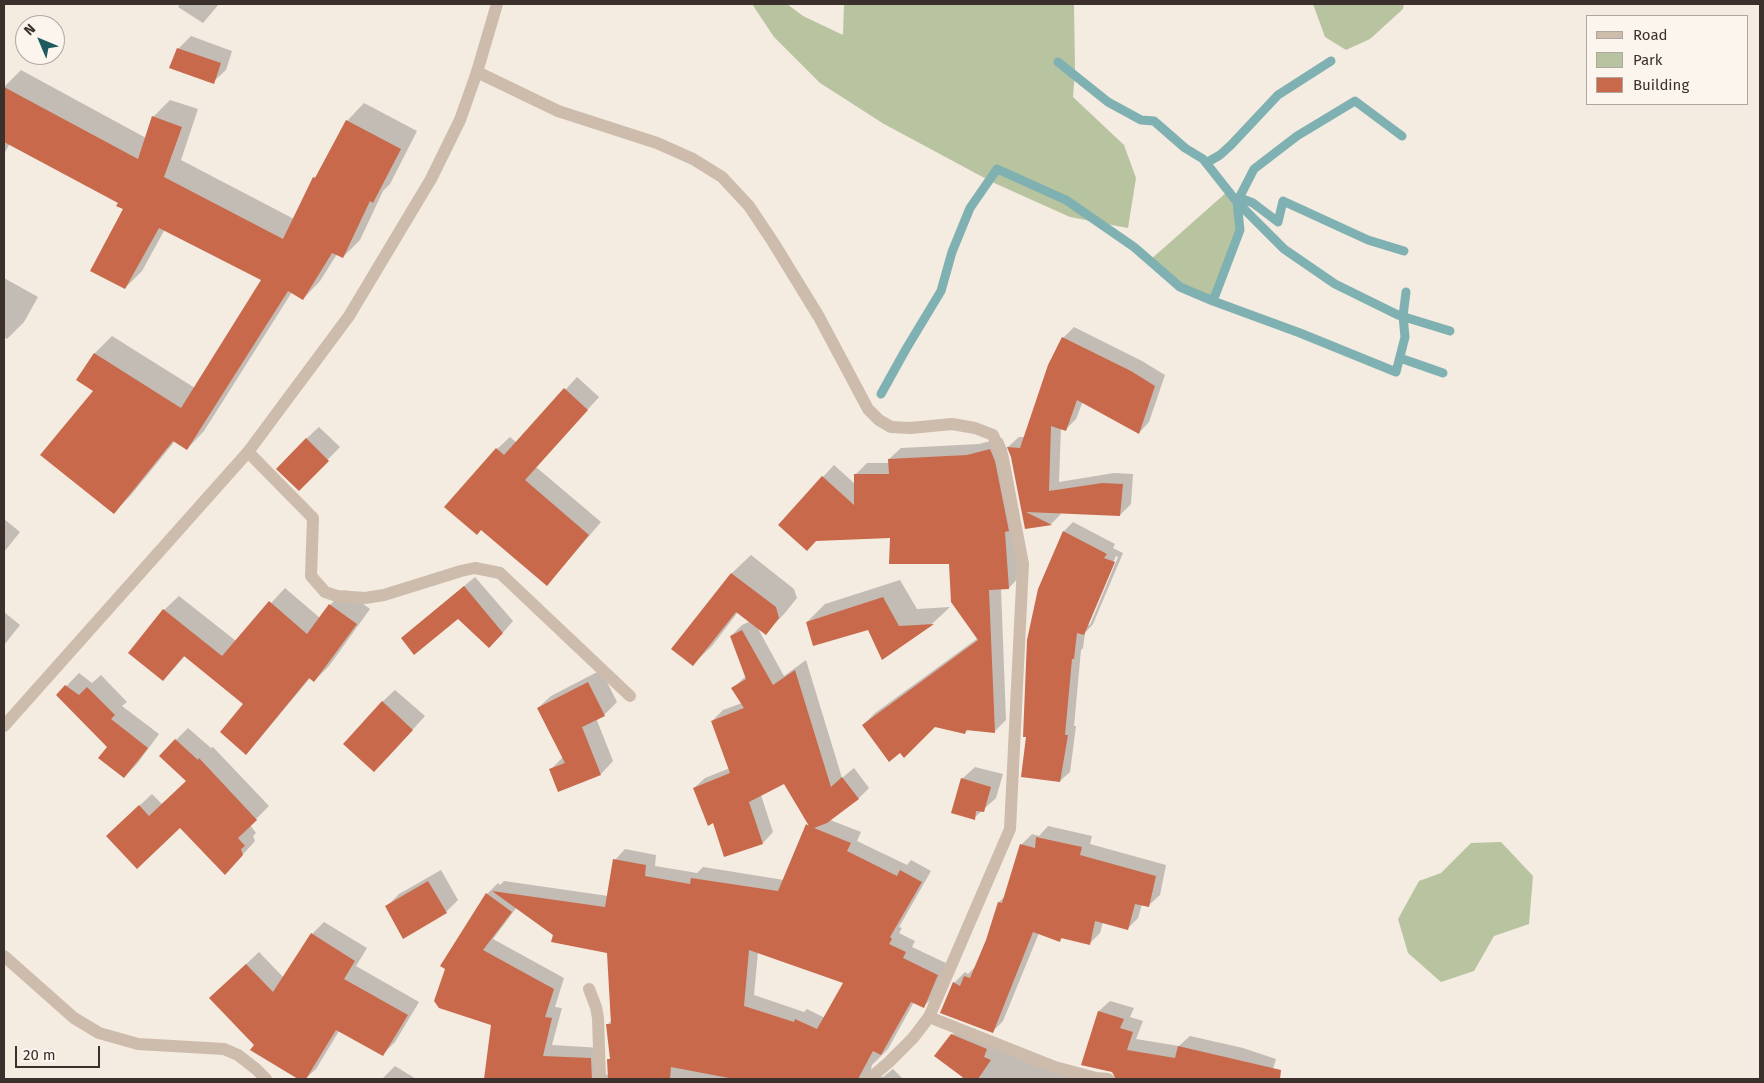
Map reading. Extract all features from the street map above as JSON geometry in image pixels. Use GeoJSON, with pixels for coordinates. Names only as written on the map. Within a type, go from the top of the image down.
{"type":"FeatureCollection","features":[{"type":"Feature","properties":{"kind":"street"},"geometry":{"type":"LineString","coordinates":[[4,726],[248,452],[349,316],[431,179],[460,120],[478,72],[497,4]]}},
{"type":"Feature","properties":{"kind":"street"},"geometry":{"type":"LineString","coordinates":[[478,72],[558,111],[656,143],[692,159],[722,177],[749,206],[773,242],[823,325],[868,409],[879,420],[891,427],[910,428],[952,424],[975,428],[993,436],[1003,459],[1023,564],[1010,829],[929,1017],[913,1038],[869,1079]]}},
{"type":"Feature","properties":{"kind":"street"},"geometry":{"type":"LineString","coordinates":[[248,452],[313,518],[311,576],[326,592],[338,596],[365,598],[384,596],[475,568],[500,573],[630,696]]}},
{"type":"Feature","properties":{"kind":"street"},"geometry":{"type":"LineString","coordinates":[[4,956],[74,1018],[99,1034],[138,1044],[224,1049],[238,1055],[266,1079]]}},
{"type":"Feature","properties":{"kind":"street"},"geometry":{"type":"LineString","coordinates":[[589,989],[598,1018],[600,1079]]}},
{"type":"Feature","properties":{"kind":"street"},"geometry":{"type":"LineString","coordinates":[[929,1017],[1056,1067],[1096,1078],[1108,1079]]}},
{"type":"Feature","properties":{"kind":"green space"},"geometry":{"type":"Polygon","coordinates":[[[752,4],[787,4],[803,16],[843,35],[844,4],[1074,4],[1075,71],[1073,97],[1124,145],[1136,178],[1128,228],[1070,217],[992,182],[884,124],[820,83],[774,37],[752,4]]]}},
{"type":"Feature","properties":{"kind":"green space"},"geometry":{"type":"Polygon","coordinates":[[[1313,4],[1404,4],[1403,9],[1370,39],[1346,50],[1325,37],[1313,4]]]}},
{"type":"Feature","properties":{"kind":"green space"},"geometry":{"type":"Polygon","coordinates":[[[1228,191],[1237,202],[1240,230],[1213,301],[1180,287],[1149,261],[1228,191]]]}},
{"type":"Feature","properties":{"kind":"green space"},"geometry":{"type":"Polygon","coordinates":[[[1501,842],[1533,876],[1529,924],[1494,936],[1474,971],[1441,982],[1408,953],[1398,919],[1419,881],[1441,873],[1471,843],[1501,842]]]}},
{"type":"Feature","properties":{"kind":"building"},"geometry":{"type":"Polygon","coordinates":[[[177,48],[221,63],[214,84],[169,68],[177,48]]]}},
{"type":"Feature","properties":{"kind":"building"},"geometry":{"type":"Polygon","coordinates":[[[4,87],[138,159],[152,116],[182,127],[164,177],[283,239],[313,177],[315,178],[346,120],[401,149],[373,203],[370,201],[343,258],[332,253],[303,300],[288,291],[187,450],[173,441],[114,514],[40,455],[93,391],[76,380],[94,353],[181,408],[261,280],[159,228],[125,289],[90,271],[123,209],[116,206],[118,203],[4,142],[4,87]]]}},
{"type":"Feature","properties":{"kind":"building"},"geometry":{"type":"Polygon","coordinates":[[[1062,337],[1131,371],[1155,386],[1139,434],[1077,400],[1066,431],[1051,426],[1049,491],[1102,483],[1123,484],[1120,516],[1026,512],[1052,525],[1025,529],[1011,457],[1007,447],[1020,448],[1048,365],[1062,337]]]}},
{"type":"Feature","properties":{"kind":"building"},"geometry":{"type":"Polygon","coordinates":[[[564,388],[588,410],[525,480],[589,535],[547,586],[481,530],[477,535],[444,507],[496,448],[504,455],[564,388]]]}},
{"type":"Feature","properties":{"kind":"building"},"geometry":{"type":"Polygon","coordinates":[[[306,438],[329,461],[299,491],[276,469],[306,438]]]}},
{"type":"Feature","properties":{"kind":"building"},"geometry":{"type":"Polygon","coordinates":[[[990,449],[995,461],[1009,531],[1005,532],[1009,589],[989,590],[995,733],[966,730],[965,734],[935,727],[904,758],[900,753],[889,762],[862,725],[978,640],[951,602],[949,564],[889,564],[890,538],[816,541],[807,551],[778,525],[822,476],[854,505],[854,474],[889,474],[888,459],[967,455],[990,449]]]}},
{"type":"Feature","properties":{"kind":"building"},"geometry":{"type":"Polygon","coordinates":[[[1063,531],[1107,554],[1104,558],[1115,562],[1084,635],[1077,633],[1074,659],[1072,659],[1065,735],[1068,735],[1060,782],[1021,777],[1026,737],[1023,737],[1027,640],[1038,589],[1063,531]]]}},
{"type":"Feature","properties":{"kind":"building"},"geometry":{"type":"Polygon","coordinates":[[[731,573],[776,607],[779,618],[766,635],[736,612],[693,666],[671,649],[731,573]]]}},
{"type":"Feature","properties":{"kind":"building"},"geometry":{"type":"Polygon","coordinates":[[[464,586],[503,633],[489,648],[458,619],[414,655],[401,638],[464,586]]]}},
{"type":"Feature","properties":{"kind":"building"},"geometry":{"type":"Polygon","coordinates":[[[883,597],[899,626],[934,624],[882,660],[868,630],[813,646],[806,622],[883,597]]]}},
{"type":"Feature","properties":{"kind":"building"},"geometry":{"type":"Polygon","coordinates":[[[269,601],[307,634],[329,604],[357,624],[314,682],[309,678],[246,755],[220,732],[243,704],[184,656],[163,681],[128,653],[163,609],[222,656],[269,601]]]}},
{"type":"Feature","properties":{"kind":"building"},"geometry":{"type":"Polygon","coordinates":[[[742,630],[773,685],[795,670],[831,787],[842,777],[859,799],[827,823],[814,828],[851,843],[847,851],[897,876],[900,870],[922,882],[890,937],[892,939],[889,944],[906,952],[903,958],[938,975],[924,1008],[911,1002],[881,1055],[873,1051],[858,1079],[734,1079],[671,1067],[670,1079],[608,1079],[607,1059],[610,1059],[606,1024],[611,1024],[607,953],[551,942],[553,935],[492,891],[605,907],[613,859],[646,865],[645,876],[690,884],[691,878],[778,891],[806,824],[809,826],[784,784],[749,802],[763,844],[724,857],[713,823],[708,826],[693,788],[730,773],[711,721],[744,708],[731,688],[746,679],[730,636],[742,630]],[[749,950],[744,1006],[794,1022],[795,1019],[817,1029],[843,983],[749,950]]]}},
{"type":"Feature","properties":{"kind":"building"},"geometry":{"type":"Polygon","coordinates":[[[588,682],[605,716],[582,727],[601,775],[558,792],[549,769],[565,763],[537,708],[588,682]]]}},
{"type":"Feature","properties":{"kind":"building"},"geometry":{"type":"Polygon","coordinates":[[[65,685],[79,695],[87,687],[115,715],[111,719],[148,748],[124,778],[98,758],[107,747],[56,695],[65,685]]]}},
{"type":"Feature","properties":{"kind":"building"},"geometry":{"type":"Polygon","coordinates":[[[382,701],[413,730],[374,772],[343,744],[382,701]]]}},
{"type":"Feature","properties":{"kind":"building"},"geometry":{"type":"Polygon","coordinates":[[[175,739],[198,760],[199,758],[257,820],[238,838],[245,846],[241,849],[243,855],[225,875],[180,828],[137,869],[106,836],[139,805],[149,816],[186,781],[159,756],[175,739]]]}},
{"type":"Feature","properties":{"kind":"building"},"geometry":{"type":"Polygon","coordinates":[[[961,778],[991,787],[984,812],[976,811],[975,820],[951,813],[961,778]]]}},
{"type":"Feature","properties":{"kind":"building"},"geometry":{"type":"Polygon","coordinates":[[[1036,837],[1082,847],[1080,855],[1156,876],[1149,907],[1135,904],[1128,930],[1095,921],[1090,945],[1061,938],[1060,942],[1033,932],[993,1033],[940,1013],[953,982],[960,986],[964,976],[970,978],[986,940],[998,902],[1002,903],[1020,844],[1035,848],[1036,837]]]}},
{"type":"Feature","properties":{"kind":"building"},"geometry":{"type":"Polygon","coordinates":[[[428,881],[447,913],[403,939],[385,906],[428,881]]]}},
{"type":"Feature","properties":{"kind":"building"},"geometry":{"type":"Polygon","coordinates":[[[486,893],[512,912],[483,950],[554,989],[545,1017],[552,1018],[543,1056],[591,1058],[592,1079],[484,1079],[491,1025],[439,1008],[434,1001],[445,969],[440,966],[486,893]]]}},
{"type":"Feature","properties":{"kind":"building"},"geometry":{"type":"Polygon","coordinates":[[[311,933],[355,961],[344,979],[408,1015],[383,1056],[336,1030],[306,1079],[298,1079],[250,1050],[254,1045],[209,998],[246,964],[273,992],[311,933]]]}},
{"type":"Feature","properties":{"kind":"building"},"geometry":{"type":"Polygon","coordinates":[[[1098,1011],[1124,1019],[1120,1028],[1133,1032],[1127,1050],[1175,1058],[1178,1046],[1281,1070],[1280,1079],[1116,1079],[1112,1072],[1081,1065],[1098,1011]]]}},
{"type":"Feature","properties":{"kind":"building"},"geometry":{"type":"Polygon","coordinates":[[[951,1034],[987,1049],[984,1057],[991,1060],[978,1079],[965,1079],[934,1056],[951,1034]]]}},
{"type":"Feature","properties":{"kind":"waterway"},"geometry":{"type":"LineString","coordinates":[[1206,163],[1220,155],[1231,145],[1278,95],[1331,61]]}},
{"type":"Feature","properties":{"kind":"waterway"},"geometry":{"type":"LineString","coordinates":[[1058,62],[1108,102],[1141,120],[1154,121],[1185,148],[1203,159],[1237,202],[1284,249],[1335,284],[1398,315],[1450,331]]}},
{"type":"Feature","properties":{"kind":"waterway"},"geometry":{"type":"LineString","coordinates":[[1213,301],[1240,230],[1237,202],[1254,169],[1297,136],[1355,101],[1402,136]]}},
{"type":"Feature","properties":{"kind":"waterway"},"geometry":{"type":"LineString","coordinates":[[881,394],[941,291],[952,252],[970,208],[997,169],[1066,200],[1134,247],[1180,287],[1396,372],[1405,337],[1403,316],[1406,292]]}},
{"type":"Feature","properties":{"kind":"waterway"},"geometry":{"type":"LineString","coordinates":[[1240,198],[1253,203],[1278,222],[1283,201],[1368,240],[1404,251]]}},
{"type":"Feature","properties":{"kind":"waterway"},"geometry":{"type":"LineString","coordinates":[[1400,358],[1443,373]]}}]}
